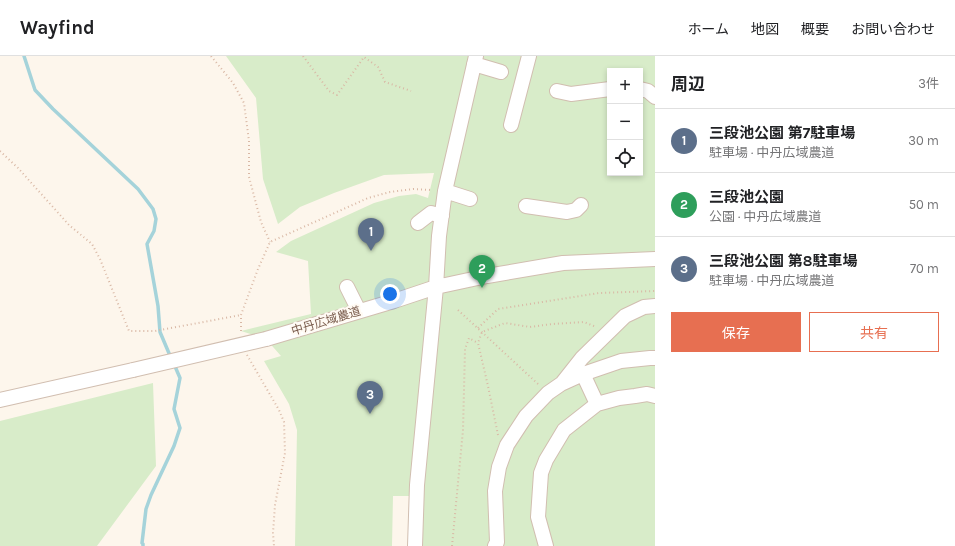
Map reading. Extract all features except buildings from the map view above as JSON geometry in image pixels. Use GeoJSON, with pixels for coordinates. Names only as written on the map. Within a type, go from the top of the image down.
{"type":"FeatureCollection","features":[{"type":"Feature","properties":{"kind":"street"},"geometry":{"type":"LineString","coordinates":[[511,125],[529,56]]}},
{"type":"Feature","properties":{"kind":"street"},"geometry":{"type":"LineString","coordinates":[[415,546],[417,485],[436,287],[439,236],[445,191],[475,60],[501,72]]}},
{"type":"Feature","properties":{"kind":"street"},"geometry":{"type":"LineString","coordinates":[[557,91],[571,94],[607,89]]}},
{"type":"Feature","properties":{"kind":"street"},"geometry":{"type":"LineString","coordinates":[[643,90],[648,91],[655,97]]}},
{"type":"Feature","properties":{"kind":"street"},"geometry":{"type":"LineString","coordinates":[[445,191],[470,199]]}},
{"type":"Feature","properties":{"kind":"street"},"geometry":{"type":"LineString","coordinates":[[526,206],[567,212],[576,210],[581,205]]}},
{"type":"Feature","properties":{"kind":"street"},"geometry":{"type":"LineString","coordinates":[[418,223],[431,213],[442,216]]}},
{"type":"Feature","properties":{"kind":"street","name":"中丹広域農道"},"geometry":{"type":"LineString","coordinates":[[0,400],[266,339],[436,287],[487,276],[563,263],[655,259]]}},
{"type":"Feature","properties":{"kind":"street"},"geometry":{"type":"LineString","coordinates":[[347,287],[359,311]]}},
{"type":"Feature","properties":{"kind":"street"},"geometry":{"type":"LineString","coordinates":[[561,384],[582,358],[625,316],[644,307],[655,306]]}},
{"type":"Feature","properties":{"kind":"street"},"geometry":{"type":"LineString","coordinates":[[498,545],[495,491],[499,467],[507,446],[526,416],[548,393],[561,384],[583,374],[621,361],[655,358]]}},
{"type":"Feature","properties":{"kind":"street"},"geometry":{"type":"LineString","coordinates":[[583,374],[597,404]]}},
{"type":"Feature","properties":{"kind":"street"},"geometry":{"type":"LineString","coordinates":[[546,546],[538,518],[541,473],[546,460],[564,430],[597,404],[629,396],[647,394],[655,396]]}},
{"type":"Feature","properties":{"kind":"path"},"geometry":{"type":"LineString","coordinates":[[211,56],[233,83],[244,103],[249,141],[249,177],[261,222],[270,242]]}},
{"type":"Feature","properties":{"kind":"path"},"geometry":{"type":"LineString","coordinates":[[303,56],[329,91],[337,95],[364,57],[378,67],[386,82],[411,91]]}},
{"type":"Feature","properties":{"kind":"path"},"geometry":{"type":"LineString","coordinates":[[0,151],[18,168],[69,225],[92,244],[100,259],[129,331],[154,331],[241,314]]}},
{"type":"Feature","properties":{"kind":"path"},"geometry":{"type":"LineString","coordinates":[[241,331],[241,314],[270,242],[368,198],[390,192],[413,189],[445,191]]}},
{"type":"Feature","properties":{"kind":"path"},"geometry":{"type":"LineString","coordinates":[[478,328],[498,309],[599,293],[655,291]]}},
{"type":"Feature","properties":{"kind":"path"},"geometry":{"type":"LineString","coordinates":[[458,310],[548,393]]}},
{"type":"Feature","properties":{"kind":"path"},"geometry":{"type":"LineString","coordinates":[[503,456],[478,343],[482,332],[505,323],[530,327],[584,322],[608,333]]}},
{"type":"Feature","properties":{"kind":"path"},"geometry":{"type":"LineString","coordinates":[[452,546],[463,430],[465,349],[469,338],[478,343]]}},
{"type":"Feature","properties":{"kind":"path"},"geometry":{"type":"LineString","coordinates":[[245,353],[279,410],[284,422],[285,453],[275,505],[273,534],[274,546]]}},
{"type":"Feature","properties":{"kind":"green space"},"geometry":{"type":"Polygon","coordinates":[[[226,56],[655,56],[655,546],[415,546],[417,496],[393,496],[392,546],[295,546],[297,430],[289,404],[264,361],[281,356],[266,339],[241,331],[311,314],[308,261],[276,252],[291,241],[374,203],[399,196],[416,194],[428,198],[434,173],[384,175],[300,207],[278,224],[263,179],[256,98],[226,56]]]}},
{"type":"Feature","properties":{"kind":"green space"},"geometry":{"type":"Polygon","coordinates":[[[153,383],[156,466],[97,546],[0,546],[0,421],[153,383]]]}},
{"type":"Feature","properties":{"kind":"waterway"},"geometry":{"type":"LineString","coordinates":[[24,56],[35,90],[53,109],[138,189],[153,209],[156,219],[154,231],[147,244],[158,306],[160,332],[171,358]]}},
{"type":"Feature","properties":{"kind":"waterway"},"geometry":{"type":"LineString","coordinates":[[143,546],[142,543],[146,509],[174,446],[180,428],[174,409],[180,378],[174,364]]}},
{"type":"Feature","properties":{"kind":"place","name":"三段池公園 第7駐車場"},"geometry":{"type":"Point","coordinates":[371,251]}},
{"type":"Feature","properties":{"kind":"place","name":"三段池公園"},"geometry":{"type":"Point","coordinates":[482,288]}},
{"type":"Feature","properties":{"kind":"place","name":"三段池公園 第8駐車場"},"geometry":{"type":"Point","coordinates":[370,414]}}]}
